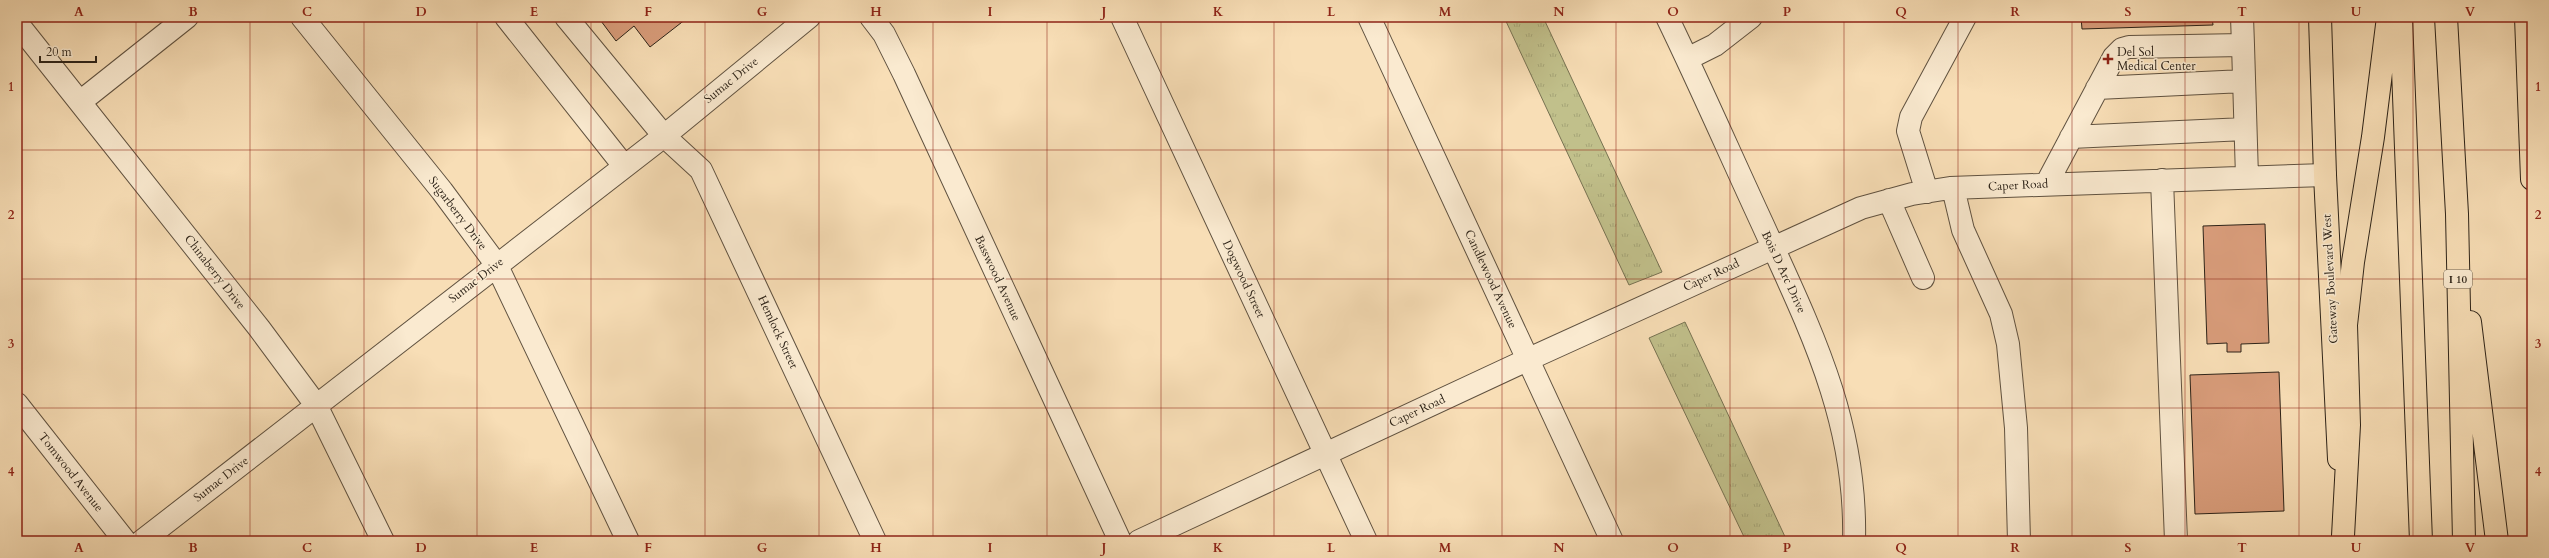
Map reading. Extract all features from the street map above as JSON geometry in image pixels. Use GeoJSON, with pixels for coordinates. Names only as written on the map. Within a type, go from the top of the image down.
{"type":"FeatureCollection","features":[{"type":"Feature","properties":{"kind":"main road","name":"Gateway Boulevard West"},"geometry":{"type":"LineString","coordinates":[[2320,17],[2324,175],[2343,539]]}},
{"type":"Feature","properties":{"kind":"main road"},"geometry":{"type":"LineString","coordinates":[[2343,539],[2349,425],[2346,325],[2352,262],[2373,137],[2388,17]]}},
{"type":"Feature","properties":{"kind":"main road"},"geometry":{"type":"LineString","coordinates":[[2401,17],[2421,541]]}},
{"type":"Feature","properties":{"kind":"main road","name":"I 10"},"geometry":{"type":"LineString","coordinates":[[2446,17],[2457,214],[2464,541]]}},
{"type":"Feature","properties":{"kind":"main road"},"geometry":{"type":"LineString","coordinates":[[2526,17],[2532,178]]}},
{"type":"Feature","properties":{"kind":"main road"},"geometry":{"type":"LineString","coordinates":[[2457,214],[2497,541]]}},
{"type":"Feature","properties":{"kind":"street"},"geometry":{"type":"LineString","coordinates":[[80,102],[187,17]]}},
{"type":"Feature","properties":{"kind":"street","name":"Sugarberry Drive"},"geometry":{"type":"LineString","coordinates":[[302,17],[442,192],[496,264],[628,541]]}},
{"type":"Feature","properties":{"kind":"street"},"geometry":{"type":"LineString","coordinates":[[506,17],[624,166]]}},
{"type":"Feature","properties":{"kind":"street","name":"Hemlock Street"},"geometry":{"type":"LineString","coordinates":[[566,17],[664,136],[701,170],[875,541]]}},
{"type":"Feature","properties":{"kind":"street","name":"Sumac Drive"},"geometry":{"type":"LineString","coordinates":[[142,541],[496,264],[664,136],[809,17]]}},
{"type":"Feature","properties":{"kind":"street","name":"Basswood Avenue"},"geometry":{"type":"LineString","coordinates":[[871,17],[884,34],[904,74],[1120,541]]}},
{"type":"Feature","properties":{"kind":"street","name":"Dogwood Street"},"geometry":{"type":"LineString","coordinates":[[1122,17],[1366,541]]}},
{"type":"Feature","properties":{"kind":"street","name":"Candlewood Avenue"},"geometry":{"type":"LineString","coordinates":[[1369,17],[1529,359],[1612,541]]}},
{"type":"Feature","properties":{"kind":"street","name":"Bois D Arc Drive"},"geometry":{"type":"LineString","coordinates":[[1667,17],[1811,330],[1832,387],[1844,432],[1853,483],[1854,541]]}},
{"type":"Feature","properties":{"kind":"street"},"geometry":{"type":"LineString","coordinates":[[1687,59],[1716,45],[1751,17]]}},
{"type":"Feature","properties":{"kind":"street"},"geometry":{"type":"LineString","coordinates":[[1927,192],[1912,149],[1908,131],[1911,117],[1965,17]]}},
{"type":"Feature","properties":{"kind":"street"},"geometry":{"type":"LineString","coordinates":[[2242,17],[2247,177]]}},
{"type":"Feature","properties":{"kind":"street","name":"Chinaberry Drive"},"geometry":{"type":"LineString","coordinates":[[17,23],[259,328],[316,405],[383,541]]}},
{"type":"Feature","properties":{"kind":"street"},"geometry":{"type":"LineString","coordinates":[[2047,183],[2117,52],[2129,47],[2243,45]]}},
{"type":"Feature","properties":{"kind":"street"},"geometry":{"type":"LineString","coordinates":[[2097,88],[2244,81]]}},
{"type":"Feature","properties":{"kind":"street"},"geometry":{"type":"LineString","coordinates":[[2072,137],[2246,129]]}},
{"type":"Feature","properties":{"kind":"street","name":"Caper Road"},"geometry":{"type":"LineString","coordinates":[[1139,541],[1529,359],[1861,208],[1889,200],[1953,188],[2047,183],[2324,175]]}},
{"type":"Feature","properties":{"kind":"street"},"geometry":{"type":"LineString","coordinates":[[2162,180],[2176,541]]}},
{"type":"Feature","properties":{"kind":"street"},"geometry":{"type":"LineString","coordinates":[[1953,188],[1963,230],[2001,314],[2008,344],[2016,428],[2019,541]]}},
{"type":"Feature","properties":{"kind":"street"},"geometry":{"type":"LineString","coordinates":[[1889,200],[1923,278]]}},
{"type":"Feature","properties":{"kind":"street","name":"Tomwood Avenue"},"geometry":{"type":"LineString","coordinates":[[17,404],[126,541]]}},
{"type":"Feature","properties":{"kind":"green space"},"geometry":{"type":"Polygon","coordinates":[[[1504,17],[1543,17],[1662,272],[1629,285],[1504,17]]]}},
{"type":"Feature","properties":{"kind":"green space"},"geometry":{"type":"Polygon","coordinates":[[[1685,322],[1787,541],[1746,541],[1649,338],[1685,322]]]}},
{"type":"Feature","properties":{"kind":"building"},"geometry":{"type":"Polygon","coordinates":[[[598,17],[685,17],[686,19],[650,47],[634,26],[616,41],[598,17]]]}},
{"type":"Feature","properties":{"kind":"building"},"geometry":{"type":"Polygon","coordinates":[[[2081,17],[2212,17],[2213,25],[2082,29],[2081,17]]]}},
{"type":"Feature","properties":{"kind":"building"},"geometry":{"type":"Polygon","coordinates":[[[2265,224],[2269,343],[2241,344],[2241,352],[2227,352],[2227,343],[2207,344],[2203,226],[2265,224]]]}},
{"type":"Feature","properties":{"kind":"building"},"geometry":{"type":"Polygon","coordinates":[[[2279,372],[2284,511],[2195,514],[2190,375],[2279,372]]]}},
{"type":"Feature","properties":{"kind":"place","name":"Del Sol Medical Center"},"geometry":{"type":"Point","coordinates":[2108,59]}}]}
